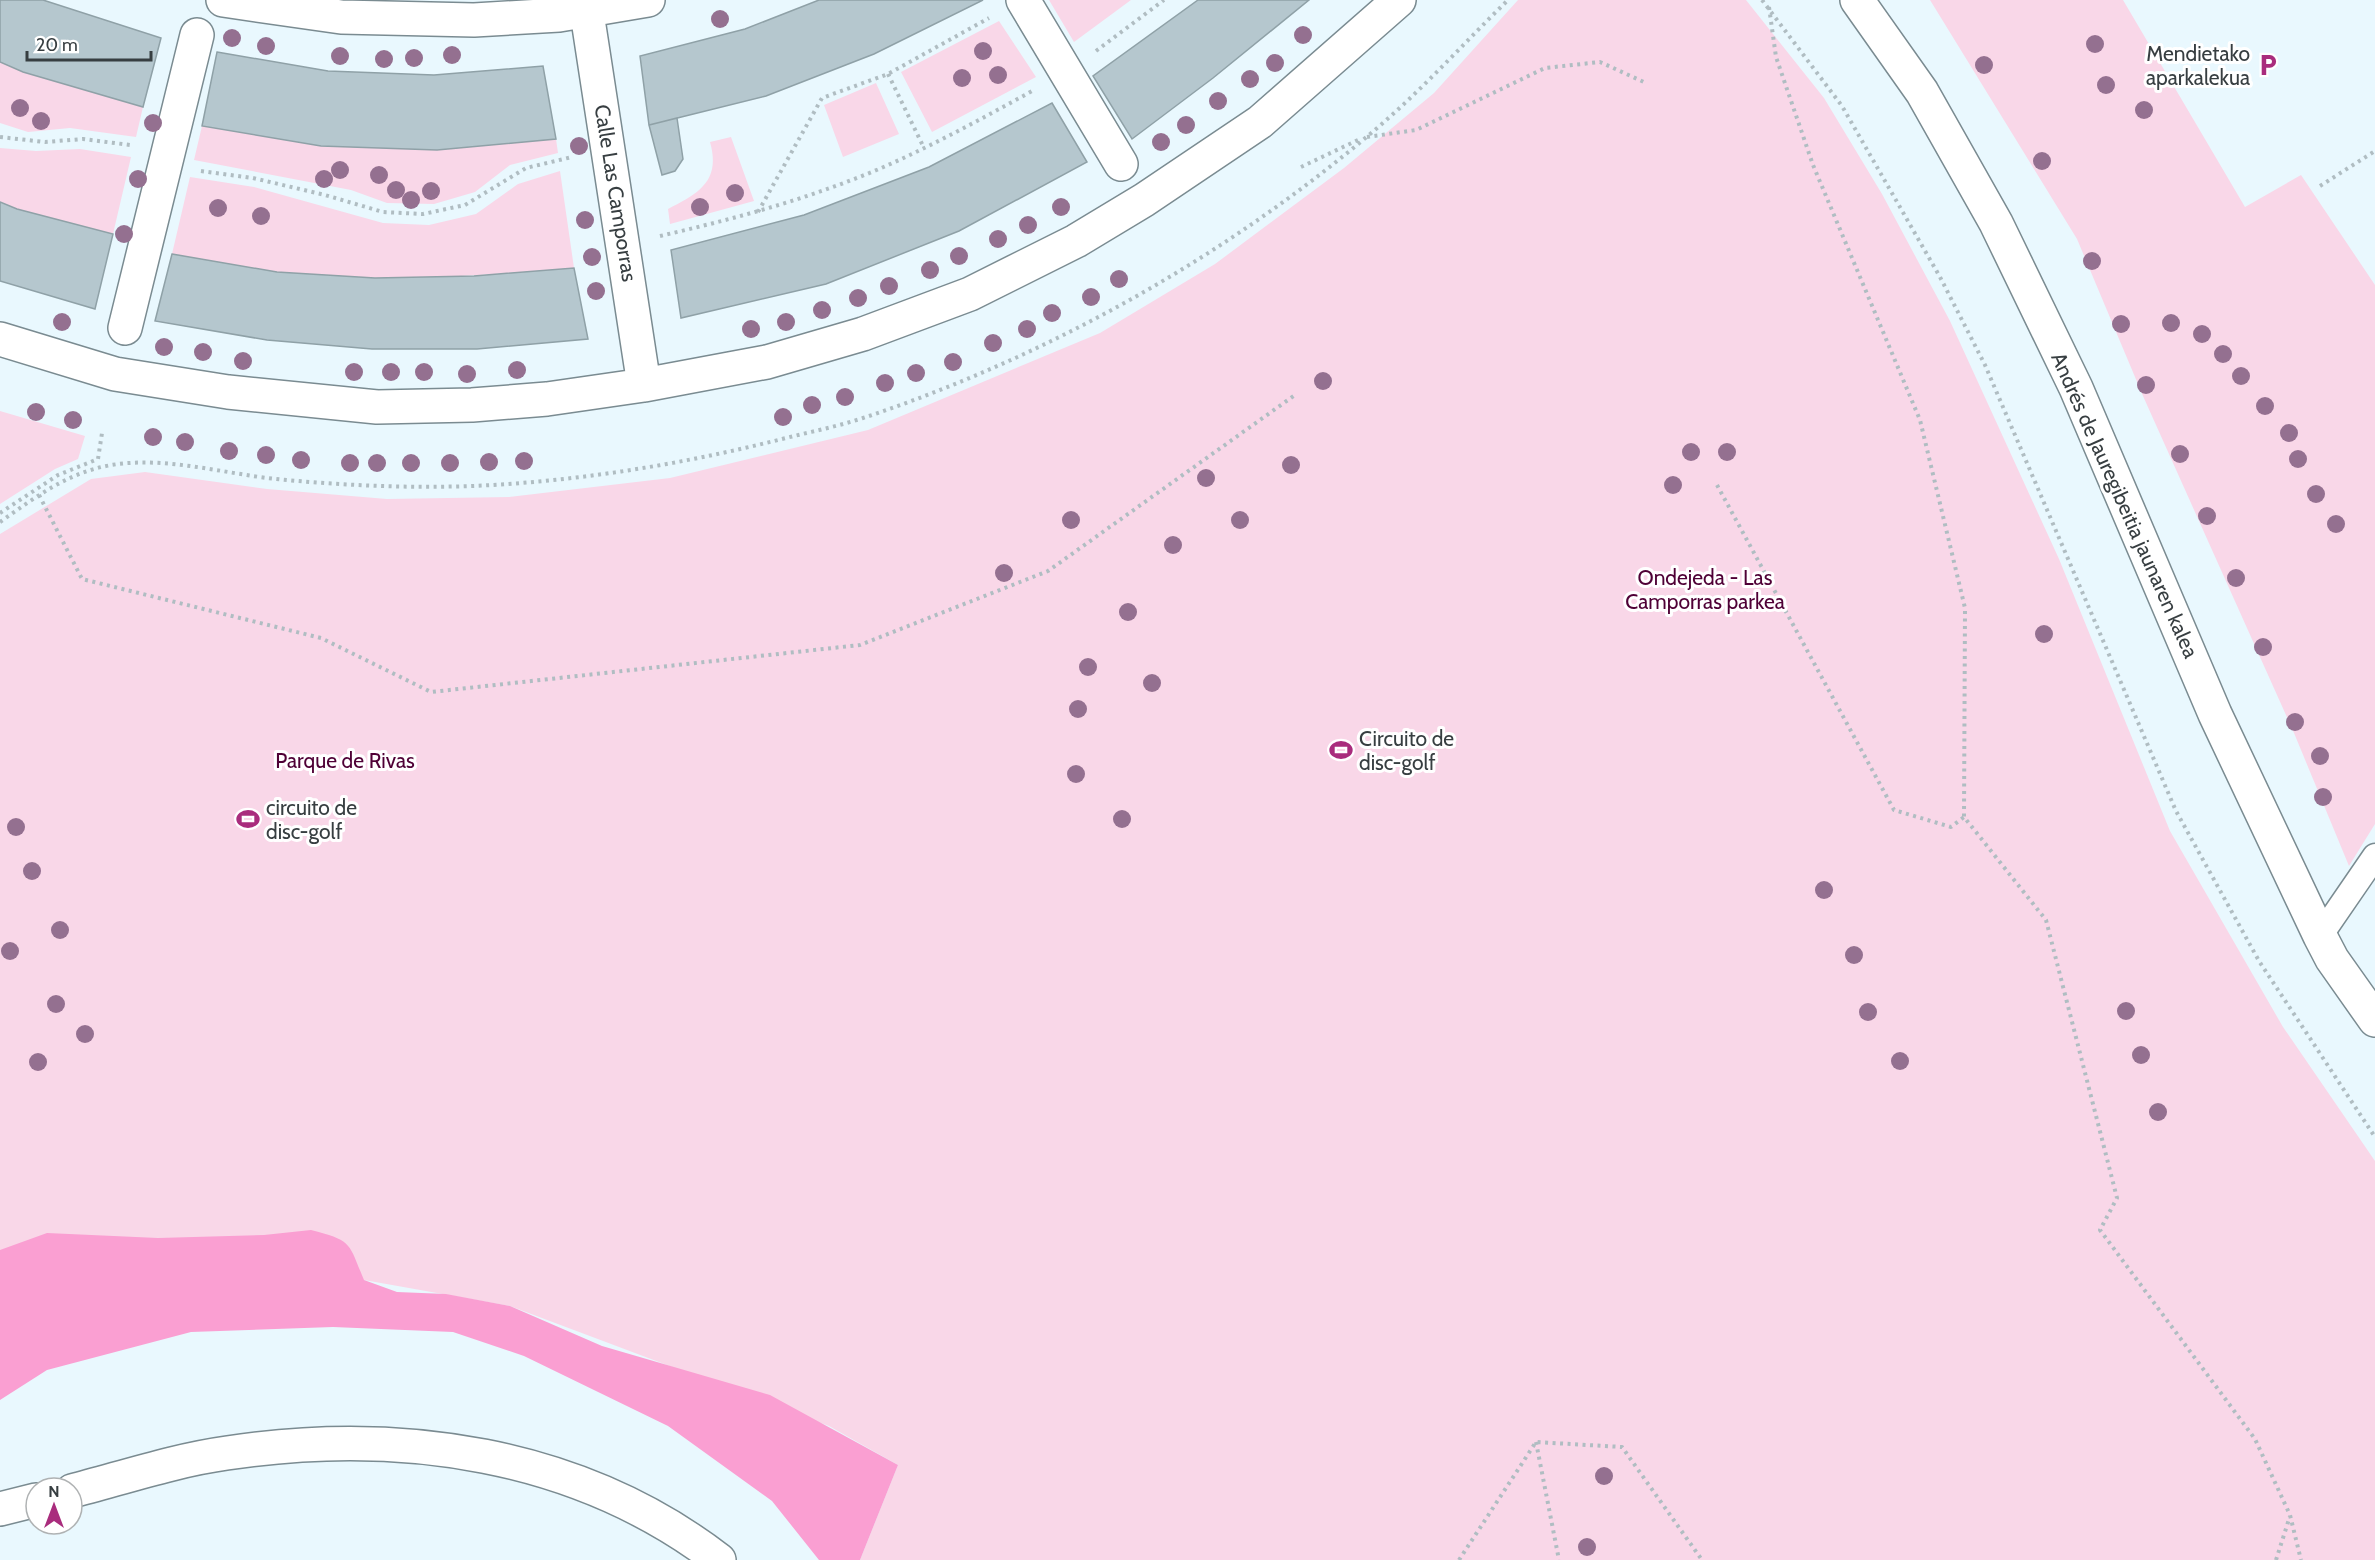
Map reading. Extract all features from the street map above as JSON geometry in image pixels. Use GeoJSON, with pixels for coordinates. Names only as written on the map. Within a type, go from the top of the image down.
{"type":"FeatureCollection","features":[{"type":"Feature","properties":{"kind":"street"},"geometry":{"type":"LineString","coordinates":[[223,0],[352,18],[474,20],[559,15],[586,5],[648,0]]}},
{"type":"Feature","properties":{"kind":"street"},"geometry":{"type":"LineString","coordinates":[[1023,0],[1121,164]]}},
{"type":"Feature","properties":{"kind":"street"},"geometry":{"type":"LineString","coordinates":[[0,339],[115,374],[228,392],[377,407],[472,405],[547,399],[645,386],[767,362],[863,334],[970,294],[1076,241],[1144,200],[1260,122],[1399,0]]}},
{"type":"Feature","properties":{"kind":"street","name":"Andrés de Jauregibeitia jaunaren kalea"},"geometry":{"type":"LineString","coordinates":[[1857,0],[1922,92],[1996,223],[2076,388],[2216,714],[2320,936],[2332,959],[2375,1020]]}},
{"type":"Feature","properties":{"kind":"street","name":"Calle Las Camporras"},"geometry":{"type":"LineString","coordinates":[[586,5],[645,386]]}},
{"type":"Feature","properties":{"kind":"street"},"geometry":{"type":"LineString","coordinates":[[125,328],[197,36]]}},
{"type":"Feature","properties":{"kind":"street"},"geometry":{"type":"LineString","coordinates":[[84,1488],[224,1453],[324,1442],[383,1442],[438,1447],[519,1464],[614,1496],[695,1542],[720,1560]]}},
{"type":"Feature","properties":{"kind":"street"},"geometry":{"type":"LineString","coordinates":[[0,1509],[24,1503]]}},
{"type":"Feature","properties":{"kind":"lane"},"geometry":{"type":"LineString","coordinates":[[2320,936],[2375,856]]}},
{"type":"Feature","properties":{"kind":"path"},"geometry":{"type":"LineString","coordinates":[[656,237],[757,212],[876,170],[924,148],[1066,73],[1164,0]]}},
{"type":"Feature","properties":{"kind":"path"},"geometry":{"type":"LineString","coordinates":[[1762,0],[1842,106],[1940,277],[1985,365],[2176,811],[2259,961],[2375,1137]]}},
{"type":"Feature","properties":{"kind":"path"},"geometry":{"type":"LineString","coordinates":[[1768,7],[1776,57],[1813,165],[1923,431],[1965,608],[1964,817],[2046,920],[2117,1198],[2100,1230],[2255,1439],[2290,1515],[2301,1560]]}},
{"type":"Feature","properties":{"kind":"path"},"geometry":{"type":"LineString","coordinates":[[757,212],[822,98],[888,74],[991,17]]}},
{"type":"Feature","properties":{"kind":"path"},"geometry":{"type":"LineString","coordinates":[[1301,167],[1366,137],[1416,130],[1545,68],[1600,62],[1646,83]]}},
{"type":"Feature","properties":{"kind":"path"},"geometry":{"type":"LineString","coordinates":[[888,74],[924,148]]}},
{"type":"Feature","properties":{"kind":"path"},"geometry":{"type":"LineString","coordinates":[[0,137],[45,141],[83,139],[325,195],[383,212],[423,214],[465,205],[526,168],[575,157]]}},
{"type":"Feature","properties":{"kind":"path"},"geometry":{"type":"LineString","coordinates":[[2320,186],[2375,151]]}},
{"type":"Feature","properties":{"kind":"path"},"geometry":{"type":"LineString","coordinates":[[39,495],[82,579],[321,638],[431,693],[860,645],[1048,571],[1295,395]]}},
{"type":"Feature","properties":{"kind":"path"},"geometry":{"type":"LineString","coordinates":[[0,513],[58,475],[98,459],[102,433]]}},
{"type":"Feature","properties":{"kind":"path"},"geometry":{"type":"LineString","coordinates":[[1717,485],[1894,810],[1951,827],[1964,817]]}},
{"type":"Feature","properties":{"kind":"path"},"geometry":{"type":"LineString","coordinates":[[1459,1560],[1536,1442]]}},
{"type":"Feature","properties":{"kind":"path"},"geometry":{"type":"LineString","coordinates":[[1536,1442],[1559,1560]]}},
{"type":"Feature","properties":{"kind":"path"},"geometry":{"type":"LineString","coordinates":[[1536,1442],[1622,1447],[1702,1560]]}},
{"type":"Feature","properties":{"kind":"path"},"geometry":{"type":"LineString","coordinates":[[2276,1560],[2290,1515]]}},
{"type":"Feature","properties":{"kind":"green space"},"geometry":{"type":"Polygon","coordinates":[[[1049,0],[1131,0],[1074,42],[1049,0]]]}},
{"type":"Feature","properties":{"kind":"green space"},"geometry":{"type":"Polygon","coordinates":[[[1518,0],[1746,0],[1824,98],[1882,194],[1950,321],[2059,559],[2170,831],[2283,1027],[2375,1161],[2375,1560],[860,1560],[898,1465],[829,1426],[510,1306],[364,1280],[0,1253],[0,534],[91,479],[145,472],[267,489],[387,499],[509,497],[670,478],[868,430],[1100,333],[1215,264],[1344,168],[1434,93],[1518,0]]]}},
{"type":"Feature","properties":{"kind":"green space"},"geometry":{"type":"Polygon","coordinates":[[[1930,0],[2123,0],[2245,207],[2301,175],[2375,285],[2375,824],[2349,866],[2294,733],[2143,396],[2077,239],[1930,0]]]}},
{"type":"Feature","properties":{"kind":"green space"},"geometry":{"type":"Polygon","coordinates":[[[999,21],[1036,77],[932,132],[901,72],[999,21]]]}},
{"type":"Feature","properties":{"kind":"green space"},"geometry":{"type":"Polygon","coordinates":[[[0,62],[24,72],[143,107],[136,137],[70,128],[28,132],[0,123],[0,62]]]}},
{"type":"Feature","properties":{"kind":"green space"},"geometry":{"type":"Polygon","coordinates":[[[876,83],[899,134],[843,157],[824,105],[876,83]]]}},
{"type":"Feature","properties":{"kind":"green space"},"geometry":{"type":"Polygon","coordinates":[[[202,126],[321,146],[556,139],[558,153],[510,165],[475,192],[434,204],[387,203],[351,190],[194,160],[202,126]]]}},
{"type":"Feature","properties":{"kind":"green space"},"geometry":{"type":"Polygon","coordinates":[[[731,137],[754,201],[670,224],[668,209],[698,191],[710,176],[713,155],[710,142],[731,137]]]}},
{"type":"Feature","properties":{"kind":"green space"},"geometry":{"type":"Polygon","coordinates":[[[0,148],[36,151],[80,149],[131,157],[113,234],[17,209],[0,202],[0,148]]]}},
{"type":"Feature","properties":{"kind":"green space"},"geometry":{"type":"Polygon","coordinates":[[[560,171],[574,268],[462,276],[350,278],[276,272],[172,254],[190,177],[254,187],[383,223],[429,225],[476,214],[518,184],[560,171]]]}},
{"type":"Feature","properties":{"kind":"green space"},"geometry":{"type":"Polygon","coordinates":[[[0,411],[85,436],[78,459],[55,469],[0,504],[0,411]]]}},
{"type":"Feature","properties":{"kind":"shaded area"},"geometry":{"type":"Polygon","coordinates":[[[311,1230],[335,1237],[347,1245],[364,1280],[397,1292],[446,1294],[510,1306],[602,1346],[770,1395],[898,1465],[860,1560],[819,1560],[772,1501],[668,1426],[524,1356],[453,1332],[333,1327],[191,1332],[47,1370],[0,1400],[0,1250],[47,1233],[158,1238],[264,1235],[311,1230]]]}},
{"type":"Feature","properties":{"kind":"building"},"geometry":{"type":"Polygon","coordinates":[[[0,0],[43,0],[161,38],[143,107],[23,72],[0,62],[0,0]]]}},
{"type":"Feature","properties":{"kind":"building"},"geometry":{"type":"Polygon","coordinates":[[[819,0],[983,0],[874,54],[766,96],[649,125],[640,56],[745,29],[819,0]]]}},
{"type":"Feature","properties":{"kind":"building"},"geometry":{"type":"Polygon","coordinates":[[[1198,0],[1309,0],[1213,78],[1132,139],[1093,76],[1198,0]]]}},
{"type":"Feature","properties":{"kind":"building"},"geometry":{"type":"Polygon","coordinates":[[[217,52],[328,71],[434,75],[543,66],[556,139],[437,150],[321,146],[202,126],[217,52]]]}},
{"type":"Feature","properties":{"kind":"building"},"geometry":{"type":"Polygon","coordinates":[[[1052,103],[1087,162],[959,231],[826,284],[681,318],[671,250],[804,215],[929,167],[1052,103]]]}},
{"type":"Feature","properties":{"kind":"building"},"geometry":{"type":"Polygon","coordinates":[[[677,118],[683,159],[675,171],[662,175],[649,125],[677,118]]]}},
{"type":"Feature","properties":{"kind":"building"},"geometry":{"type":"Polygon","coordinates":[[[0,202],[17,209],[113,234],[95,309],[0,281],[0,202]]]}},
{"type":"Feature","properties":{"kind":"building"},"geometry":{"type":"Polygon","coordinates":[[[172,254],[277,272],[375,278],[474,276],[574,268],[588,339],[477,349],[372,349],[267,340],[155,321],[172,254]]]}},
{"type":"Feature","properties":{"kind":"place","name":"Mendietako aparkalekua"},"geometry":{"type":"Point","coordinates":[2268,65]}},
{"type":"Feature","properties":{"kind":"place","name":"Circuito de disc-golf"},"geometry":{"type":"Point","coordinates":[1341,750]}},
{"type":"Feature","properties":{"kind":"place","name":"circuito de disc-golf"},"geometry":{"type":"Point","coordinates":[248,819]}},
{"type":"Feature","properties":{"kind":"park label","name":"Ondejeda - Las Camporras parkea"},"geometry":{"type":"Point","coordinates":[1705,589]}},
{"type":"Feature","properties":{"kind":"park label","name":"Parque de Rivas"},"geometry":{"type":"Point","coordinates":[345,760]}}]}
